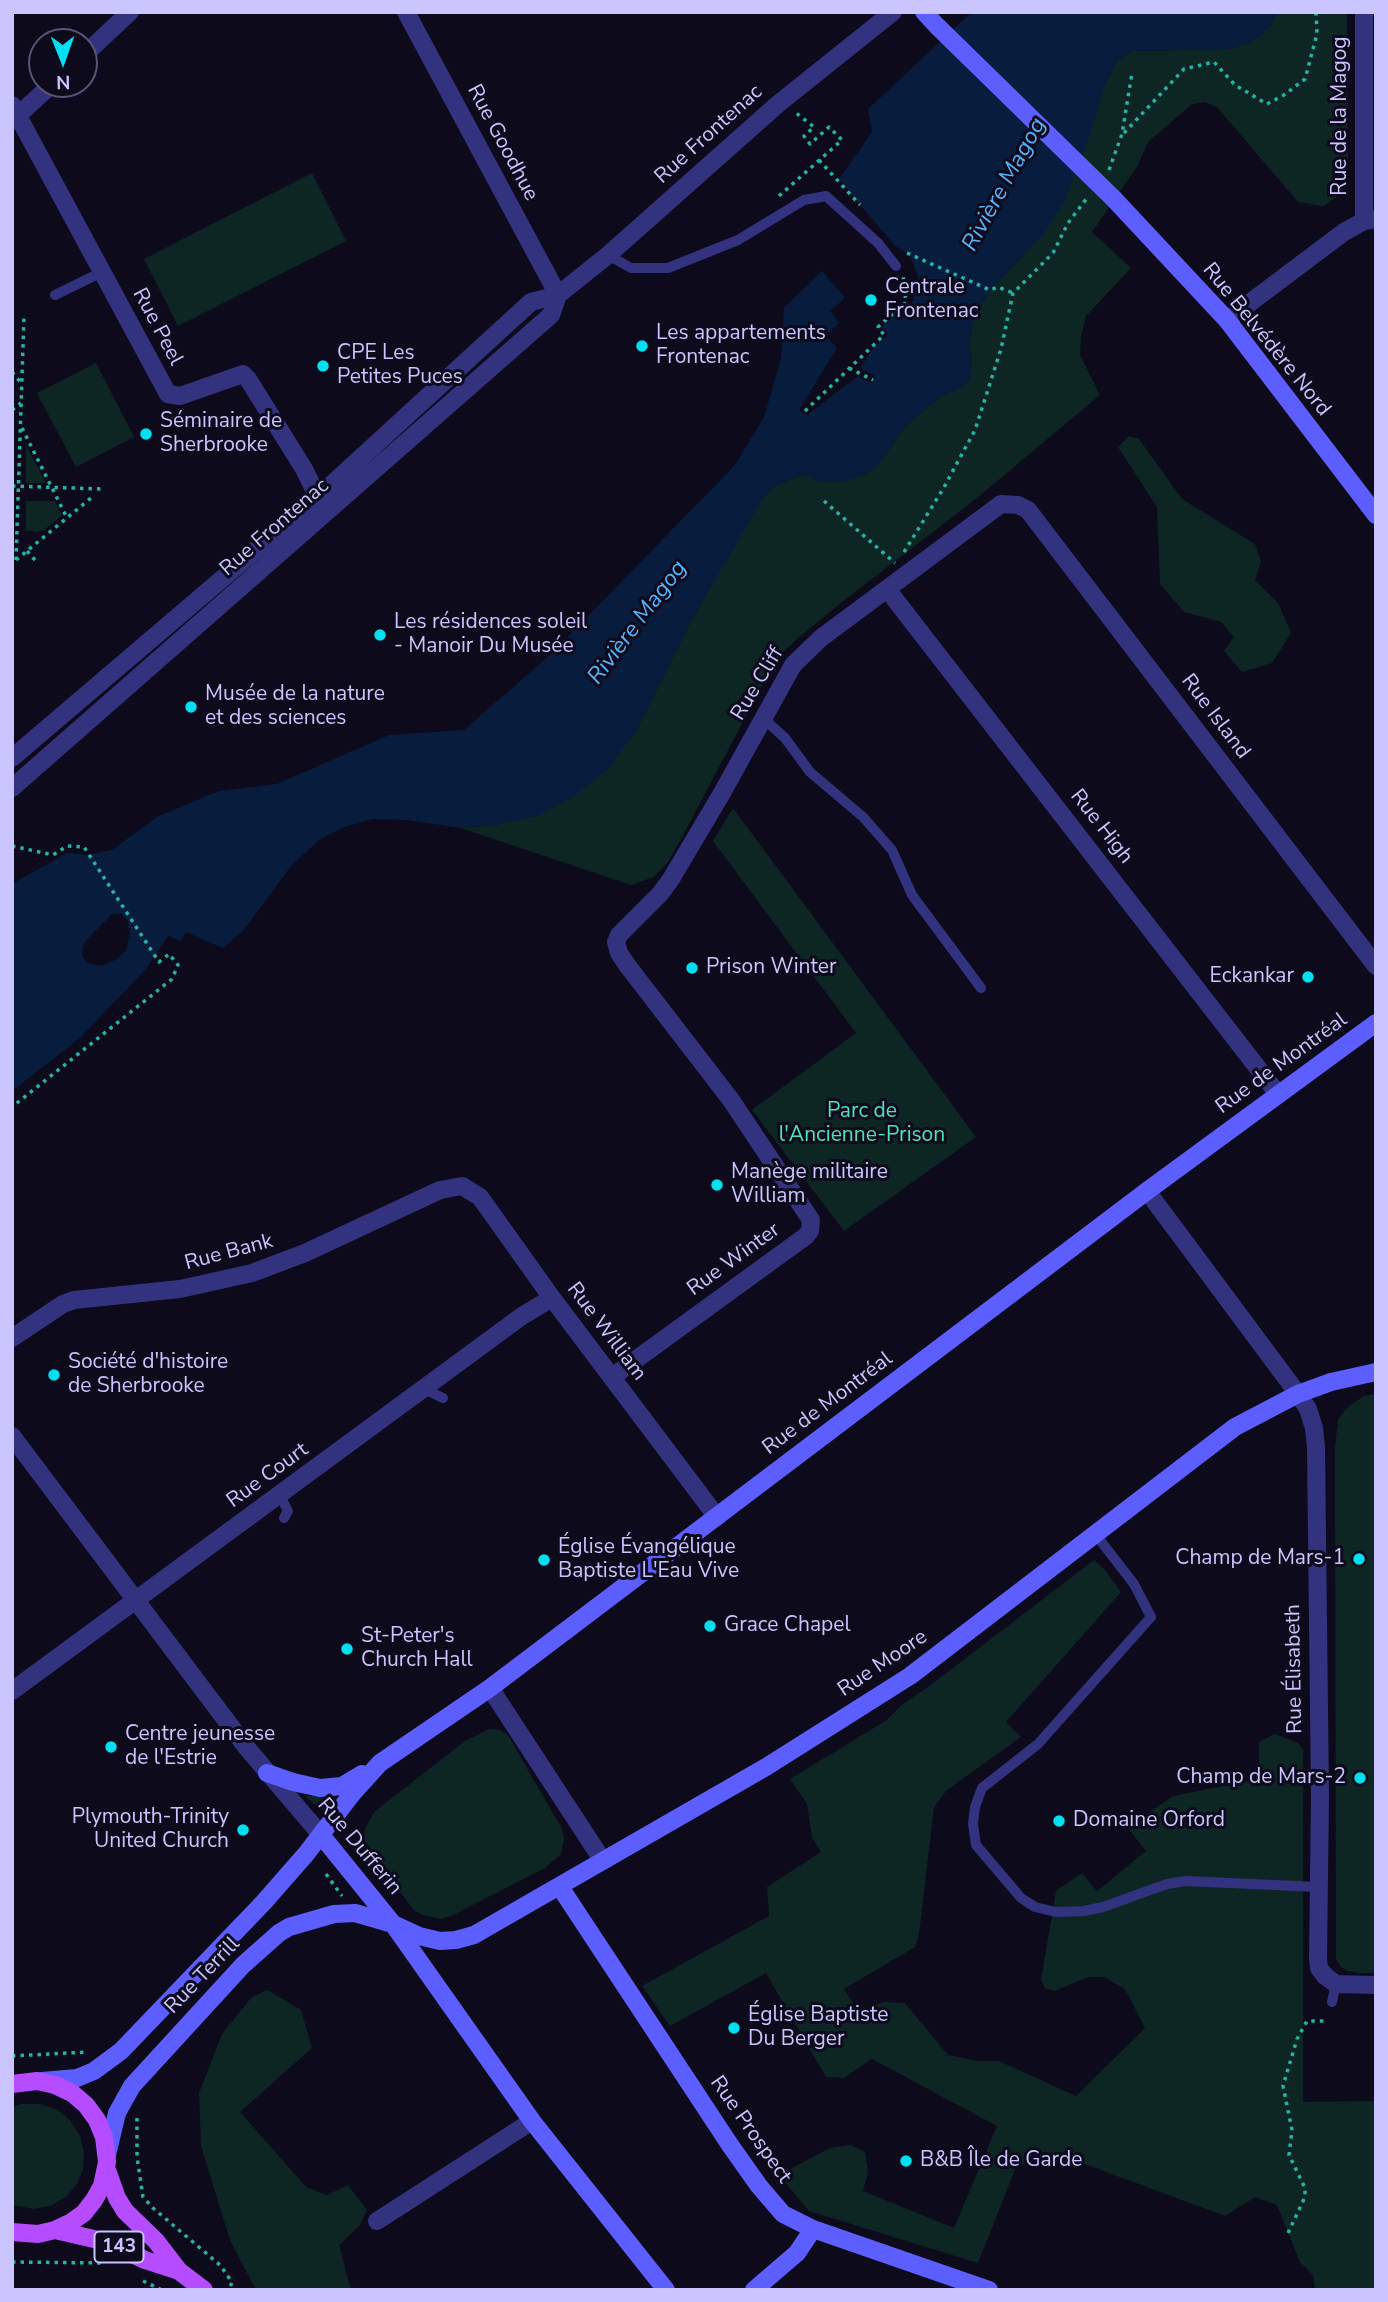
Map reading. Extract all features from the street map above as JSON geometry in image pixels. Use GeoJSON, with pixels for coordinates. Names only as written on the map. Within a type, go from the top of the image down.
{"type":"FeatureCollection","features":[{"type":"Feature","properties":{"kind":"main road","name":"143"},"geometry":{"type":"LineString","coordinates":[[12,2084],[37,2081],[63,2089],[86,2105],[97,2120],[104,2137],[107,2162],[117,2198],[125,2211],[156,2241],[179,2272]]}},
{"type":"Feature","properties":{"kind":"main road","name":"143"},"geometry":{"type":"LineString","coordinates":[[12,2232],[38,2234],[55,2230],[84,2213],[98,2193],[107,2162]]}},
{"type":"Feature","properties":{"kind":"main road","name":"143"},"geometry":{"type":"LineString","coordinates":[[55,2230],[107,2242],[179,2272],[204,2290]]}},
{"type":"Feature","properties":{"kind":"street"},"geometry":{"type":"LineString","coordinates":[[98,42],[130,12]]}},
{"type":"Feature","properties":{"kind":"street","name":"Rue Goodhue"},"geometry":{"type":"LineString","coordinates":[[406,12],[558,295]]}},
{"type":"Feature","properties":{"kind":"street","name":"Rue Frontenac"},"geometry":{"type":"LineString","coordinates":[[12,788],[322,505],[531,302],[558,295],[608,255],[778,104],[893,12]]}},
{"type":"Feature","properties":{"kind":"street","name":"Rue Belvédère Nord"},"geometry":{"type":"LineString","coordinates":[[923,12],[1114,199],[1227,320],[1376,515]]}},
{"type":"Feature","properties":{"kind":"street","name":"Rue de la Magog"},"geometry":{"type":"LineString","coordinates":[[1364,12],[1370,220]]}},
{"type":"Feature","properties":{"kind":"street"},"geometry":{"type":"LineString","coordinates":[[14,114],[34,98]]}},
{"type":"Feature","properties":{"kind":"street","name":"Rue Peel"},"geometry":{"type":"LineString","coordinates":[[14,114],[168,394],[180,396],[243,374],[304,469],[322,505]]}},
{"type":"Feature","properties":{"kind":"street"},"geometry":{"type":"LineString","coordinates":[[1227,320],[1344,232],[1370,220]]}},
{"type":"Feature","properties":{"kind":"street","name":"Rue Cliff"},"geometry":{"type":"LineString","coordinates":[[619,953],[616,942],[619,935],[660,894],[671,879],[793,665],[807,650],[989,512],[1001,505],[1011,504]]}},
{"type":"Feature","properties":{"kind":"street","name":"Rue Island"},"geometry":{"type":"LineString","coordinates":[[1011,504],[1028,510],[1376,966]]}},
{"type":"Feature","properties":{"kind":"street","name":"Rue Frontenac"},"geometry":{"type":"LineString","coordinates":[[12,758],[322,505]]}},
{"type":"Feature","properties":{"kind":"street","name":"Rue High"},"geometry":{"type":"LineString","coordinates":[[887,589],[1278,1094]]}},
{"type":"Feature","properties":{"kind":"street","name":"Rue Winter"},"geometry":{"type":"LineString","coordinates":[[612,1377],[806,1236],[810,1231],[811,1220],[731,1100],[619,953]]}},
{"type":"Feature","properties":{"kind":"street","name":"Rue de Montréal"},"geometry":{"type":"LineString","coordinates":[[321,1835],[380,1763],[490,1688],[1147,1191],[1376,1023]]}},
{"type":"Feature","properties":{"kind":"street","name":"Rue William"},"geometry":{"type":"LineString","coordinates":[[452,1186],[462,1186],[480,1197],[552,1298],[717,1517]]}},
{"type":"Feature","properties":{"kind":"street","name":"Rue Bank"},"geometry":{"type":"LineString","coordinates":[[12,1338],[63,1304],[74,1300],[180,1289],[216,1282],[281,1263],[452,1186]]}},
{"type":"Feature","properties":{"kind":"street","name":"Rue Élisabeth"},"geometry":{"type":"LineString","coordinates":[[1147,1191],[1298,1394],[1311,1419],[1316,1448],[1319,1968],[1336,1984]]}},
{"type":"Feature","properties":{"kind":"street","name":"Rue Court"},"geometry":{"type":"LineString","coordinates":[[12,1691],[522,1317],[552,1298]]}},
{"type":"Feature","properties":{"kind":"street","name":"Rue Moore"},"geometry":{"type":"LineString","coordinates":[[393,1924],[419,1936],[440,1941],[456,1940],[474,1935],[561,1887],[766,1767],[910,1676],[1236,1427],[1298,1394],[1331,1382],[1376,1372]]}},
{"type":"Feature","properties":{"kind":"street","name":"Rue Dufferin"},"geometry":{"type":"LineString","coordinates":[[12,1436],[267,1773],[393,1924],[532,2121],[666,2290]]}},
{"type":"Feature","properties":{"kind":"street"},"geometry":{"type":"LineString","coordinates":[[490,1688],[603,1861]]}},
{"type":"Feature","properties":{"kind":"street"},"geometry":{"type":"LineString","coordinates":[[267,1773],[320,1788],[342,1786],[380,1763]]}},
{"type":"Feature","properties":{"kind":"street","name":"Rue Terrill"},"geometry":{"type":"LineString","coordinates":[[37,2081],[77,2078],[94,2071],[121,2051],[264,1902],[321,1835]]}},
{"type":"Feature","properties":{"kind":"street","name":"Rue Prospect"},"geometry":{"type":"LineString","coordinates":[[561,1887],[702,2103],[759,2186],[783,2214],[813,2229],[989,2290]]}},
{"type":"Feature","properties":{"kind":"street","name":"Rue Terrill"},"geometry":{"type":"LineString","coordinates":[[107,2162],[117,2113],[132,2086],[243,1965],[279,1933],[289,1927],[334,1914],[355,1913],[393,1924]]}},
{"type":"Feature","properties":{"kind":"street"},"geometry":{"type":"LineString","coordinates":[[1336,1984],[1376,1985]]}},
{"type":"Feature","properties":{"kind":"street"},"geometry":{"type":"LineString","coordinates":[[377,2221],[532,2121]]}},
{"type":"Feature","properties":{"kind":"street"},"geometry":{"type":"LineString","coordinates":[[754,2290],[797,2253],[813,2229]]}},
{"type":"Feature","properties":{"kind":"lane"},"geometry":{"type":"LineString","coordinates":[[608,255],[631,268],[668,268],[738,240],[804,200],[826,196],[878,243],[896,266]]}},
{"type":"Feature","properties":{"kind":"lane"},"geometry":{"type":"LineString","coordinates":[[55,295],[102,272]]}},
{"type":"Feature","properties":{"kind":"lane"},"geometry":{"type":"LineString","coordinates":[[763,718],[785,738],[810,772],[863,817],[892,850],[912,895],[981,988]]}},
{"type":"Feature","properties":{"kind":"lane"},"geometry":{"type":"LineString","coordinates":[[424,1389],[443,1398]]}},
{"type":"Feature","properties":{"kind":"lane"},"geometry":{"type":"LineString","coordinates":[[280,1496],[289,1511],[284,1518]]}},
{"type":"Feature","properties":{"kind":"lane"},"geometry":{"type":"LineString","coordinates":[[1096,1535],[1134,1584],[1151,1617],[1038,1744],[992,1777],[982,1788],[974,1815],[976,1845],[1021,1899],[1035,1907],[1056,1912],[1103,1907],[1167,1884],[1186,1881],[1318,1887]]}},
{"type":"Feature","properties":{"kind":"lane"},"geometry":{"type":"LineString","coordinates":[[1332,2002],[1336,1984]]}},
{"type":"Feature","properties":{"kind":"path"},"geometry":{"type":"LineString","coordinates":[[1122,134],[1184,69],[1214,62],[1235,85],[1267,104],[1305,79],[1317,34],[1316,12]]}},
{"type":"Feature","properties":{"kind":"path"},"geometry":{"type":"LineString","coordinates":[[1106,177],[1122,134],[1132,73]]}},
{"type":"Feature","properties":{"kind":"path"},"geometry":{"type":"LineString","coordinates":[[778,104],[805,118],[814,127],[804,136],[810,144],[829,127],[842,140],[779,196]]}},
{"type":"Feature","properties":{"kind":"path"},"geometry":{"type":"LineString","coordinates":[[903,553],[943,489],[975,430],[1001,349],[1013,293],[1053,253],[1068,223],[1088,197]]}},
{"type":"Feature","properties":{"kind":"path"},"geometry":{"type":"LineString","coordinates":[[910,255],[990,290],[998,287],[1013,293]]}},
{"type":"Feature","properties":{"kind":"path"},"geometry":{"type":"LineString","coordinates":[[805,411],[884,335],[878,327],[906,302],[904,279],[896,266]]}},
{"type":"Feature","properties":{"kind":"path"},"geometry":{"type":"LineString","coordinates":[[24,316],[16,560],[91,498]]}},
{"type":"Feature","properties":{"kind":"path"},"geometry":{"type":"LineString","coordinates":[[849,368],[873,380]]}},
{"type":"Feature","properties":{"kind":"path"},"geometry":{"type":"LineString","coordinates":[[12,372],[22,384]]}},
{"type":"Feature","properties":{"kind":"path"},"geometry":{"type":"LineString","coordinates":[[12,410],[22,403]]}},
{"type":"Feature","properties":{"kind":"path"},"geometry":{"type":"LineString","coordinates":[[21,426],[67,518]]}},
{"type":"Feature","properties":{"kind":"path"},"geometry":{"type":"LineString","coordinates":[[12,486],[101,489]]}},
{"type":"Feature","properties":{"kind":"path"},"geometry":{"type":"LineString","coordinates":[[824,501],[897,564]]}},
{"type":"Feature","properties":{"kind":"path"},"geometry":{"type":"LineString","coordinates":[[27,551],[35,560]]}},
{"type":"Feature","properties":{"kind":"path"},"geometry":{"type":"LineString","coordinates":[[12,846],[53,855],[67,846],[85,847],[159,962],[169,954],[178,965],[172,979],[12,1107]]}},
{"type":"Feature","properties":{"kind":"path"},"geometry":{"type":"LineString","coordinates":[[319,1865],[345,1900]]}},
{"type":"Feature","properties":{"kind":"path"},"geometry":{"type":"LineString","coordinates":[[1288,2232],[1305,2197],[1305,2188],[1289,2155],[1292,2130],[1283,2086],[1297,2039],[1307,2021],[1325,2021]]}},
{"type":"Feature","properties":{"kind":"path"},"geometry":{"type":"LineString","coordinates":[[12,2056],[121,2051]]}},
{"type":"Feature","properties":{"kind":"path"},"geometry":{"type":"LineString","coordinates":[[139,2111],[137,2157],[143,2197],[220,2265],[232,2282],[229,2290]]}},
{"type":"Feature","properties":{"kind":"path"},"geometry":{"type":"LineString","coordinates":[[12,2262],[109,2264]]}},
{"type":"Feature","properties":{"kind":"green space"},"geometry":{"type":"Polygon","coordinates":[[[1278,12],[1347,12],[1348,173],[1335,198],[1324,206],[1298,202],[1217,107],[1205,102],[1192,104],[1148,142],[1138,165],[1092,232],[1131,268],[1086,316],[1080,355],[1100,395],[977,498],[842,602],[776,659],[680,841],[668,862],[654,877],[631,885],[461,828],[495,825],[539,815],[636,731],[692,619],[743,528],[774,486],[805,474],[820,482],[843,481],[877,466],[906,425],[941,396],[959,388],[972,365],[969,343],[973,320],[990,290],[1044,233],[1104,86],[1118,59],[1133,51],[1228,49],[1252,42],[1271,25],[1278,12]]]}},
{"type":"Feature","properties":{"kind":"green space"},"geometry":{"type":"Polygon","coordinates":[[[312,173],[346,241],[178,326],[144,259],[312,173]]]}},
{"type":"Feature","properties":{"kind":"green space"},"geometry":{"type":"Polygon","coordinates":[[[96,363],[134,437],[76,467],[37,393],[96,363]]]}},
{"type":"Feature","properties":{"kind":"green space"},"geometry":{"type":"Polygon","coordinates":[[[1129,436],[1139,439],[1182,499],[1255,544],[1261,561],[1255,580],[1278,603],[1291,633],[1272,663],[1242,672],[1224,651],[1234,637],[1221,622],[1184,612],[1160,584],[1157,507],[1118,447],[1129,436]]]}},
{"type":"Feature","properties":{"kind":"green space"},"geometry":{"type":"Polygon","coordinates":[[[26,445],[46,483],[26,483],[26,445]]]}},
{"type":"Feature","properties":{"kind":"green space"},"geometry":{"type":"Polygon","coordinates":[[[26,501],[55,501],[62,515],[43,531],[26,531],[26,501]]]}},
{"type":"Feature","properties":{"kind":"green space","name":"Parc de l'Ancienne-Prison"},"geometry":{"type":"Polygon","coordinates":[[[733,808],[976,1137],[844,1231],[752,1110],[856,1033],[713,841],[733,808]]]}},
{"type":"Feature","properties":{"kind":"green space"},"geometry":{"type":"Polygon","coordinates":[[[1376,1394],[1376,1973],[1359,1973],[1341,1967],[1336,1959],[1335,1447],[1338,1419],[1349,1406],[1364,1396],[1376,1394]]]}},
{"type":"Feature","properties":{"kind":"green space"},"geometry":{"type":"Polygon","coordinates":[[[1094,1560],[1121,1592],[1006,1722],[1021,1737],[947,1790],[934,1807],[919,1934],[915,1947],[844,1989],[858,2011],[883,2002],[905,2003],[948,2055],[978,2061],[999,2061],[1076,2096],[1145,2028],[1125,1989],[1104,1977],[1089,1977],[1054,1991],[1045,1988],[1041,1980],[1056,1891],[1082,1873],[1097,1891],[1146,1851],[1127,1827],[1173,1796],[1259,1779],[1259,1742],[1275,1734],[1298,1743],[1303,1750],[1303,2102],[1376,2101],[1376,2290],[1315,2290],[1313,2275],[1300,2262],[1277,2205],[1255,2197],[1225,2216],[1055,2153],[1016,2167],[978,2263],[809,2211],[779,2175],[830,2148],[851,2145],[865,2152],[868,2172],[863,2191],[954,2228],[997,2126],[872,2059],[844,2078],[826,2077],[766,1973],[670,2026],[642,1986],[769,1916],[767,1887],[821,1852],[812,1837],[807,1804],[790,1779],[887,1720],[903,1704],[1094,1560]]]}},
{"type":"Feature","properties":{"kind":"green space"},"geometry":{"type":"Polygon","coordinates":[[[489,1729],[501,1730],[508,1735],[562,1829],[564,1839],[561,1854],[545,1868],[453,1915],[442,1919],[422,1915],[413,1909],[365,1846],[365,1829],[374,1812],[465,1741],[489,1729]]]}},
{"type":"Feature","properties":{"kind":"green space"},"geometry":{"type":"Polygon","coordinates":[[[305,1796],[320,1796],[335,1797],[323,1812],[305,1796]]]}},
{"type":"Feature","properties":{"kind":"green space"},"geometry":{"type":"Polygon","coordinates":[[[267,1990],[301,2010],[312,2048],[240,2112],[306,2187],[327,2195],[348,2185],[367,2210],[360,2225],[339,2245],[351,2290],[256,2290],[230,2240],[201,2146],[199,2093],[222,2034],[251,1998],[267,1990]]]}},
{"type":"Feature","properties":{"kind":"green space"},"geometry":{"type":"Polygon","coordinates":[[[39,2104],[56,2109],[70,2120],[80,2136],[84,2152],[83,2169],[77,2184],[66,2197],[52,2205],[35,2209],[12,2205],[12,2107],[39,2104]]]}},
{"type":"Feature","properties":{"kind":"water","name":"Rivière Magog"},"geometry":{"type":"Polygon","coordinates":[[[972,12],[1278,12],[1271,25],[1253,42],[1228,49],[1133,51],[1118,59],[1104,86],[1089,138],[1064,203],[1044,233],[990,290],[973,320],[969,343],[972,365],[970,380],[941,396],[906,425],[877,466],[864,475],[843,481],[820,482],[804,474],[774,486],[763,498],[692,619],[636,731],[607,770],[573,797],[539,815],[495,825],[461,828],[408,820],[372,819],[344,827],[319,840],[291,866],[243,931],[223,948],[186,932],[181,941],[168,936],[145,970],[80,1038],[12,1091],[12,884],[67,853],[86,855],[112,850],[157,817],[219,791],[277,784],[389,735],[464,730],[550,655],[735,465],[764,417],[781,359],[784,308],[822,271],[845,298],[830,311],[839,323],[825,335],[837,348],[799,410],[807,415],[858,376],[871,383],[875,376],[860,368],[875,346],[888,335],[882,327],[903,308],[910,308],[916,293],[918,276],[910,255],[895,246],[839,179],[872,132],[868,109],[972,12]],[[112,914],[88,938],[83,946],[82,956],[88,963],[102,966],[126,951],[130,931],[122,914],[112,914]]]}},
{"type":"Feature","properties":{"kind":"place","name":"Centrale Frontenac"},"geometry":{"type":"Point","coordinates":[871,300]}},
{"type":"Feature","properties":{"kind":"place","name":"Les appartements Frontenac"},"geometry":{"type":"Point","coordinates":[642,346]}},
{"type":"Feature","properties":{"kind":"place","name":"CPE Les Petites Puces"},"geometry":{"type":"Point","coordinates":[323,366]}},
{"type":"Feature","properties":{"kind":"place","name":"Séminaire de Sherbrooke"},"geometry":{"type":"Point","coordinates":[146,434]}},
{"type":"Feature","properties":{"kind":"place","name":"Les résidences soleil - Manoir Du Musée"},"geometry":{"type":"Point","coordinates":[380,635]}},
{"type":"Feature","properties":{"kind":"place","name":"Musée de la nature et des sciences"},"geometry":{"type":"Point","coordinates":[191,707]}},
{"type":"Feature","properties":{"kind":"place","name":"Prison Winter"},"geometry":{"type":"Point","coordinates":[692,968]}},
{"type":"Feature","properties":{"kind":"place","name":"Eckankar"},"geometry":{"type":"Point","coordinates":[1308,977]}},
{"type":"Feature","properties":{"kind":"place","name":"Manège militaire William"},"geometry":{"type":"Point","coordinates":[717,1185]}},
{"type":"Feature","properties":{"kind":"place","name":"Société d'histoire de Sherbrooke"},"geometry":{"type":"Point","coordinates":[54,1375]}},
{"type":"Feature","properties":{"kind":"place","name":"Champ de Mars-1"},"geometry":{"type":"Point","coordinates":[1359,1559]}},
{"type":"Feature","properties":{"kind":"place","name":"Église Évangélique Baptiste L'Eau Vive"},"geometry":{"type":"Point","coordinates":[544,1560]}},
{"type":"Feature","properties":{"kind":"place","name":"Grace Chapel"},"geometry":{"type":"Point","coordinates":[710,1626]}},
{"type":"Feature","properties":{"kind":"place","name":"St-Peter's Church Hall"},"geometry":{"type":"Point","coordinates":[347,1649]}},
{"type":"Feature","properties":{"kind":"place","name":"Centre jeunesse de l'Estrie"},"geometry":{"type":"Point","coordinates":[111,1747]}},
{"type":"Feature","properties":{"kind":"place","name":"Champ de Mars-2"},"geometry":{"type":"Point","coordinates":[1360,1778]}},
{"type":"Feature","properties":{"kind":"place","name":"Domaine Orford"},"geometry":{"type":"Point","coordinates":[1059,1821]}},
{"type":"Feature","properties":{"kind":"place","name":"Plymouth-Trinity United Church"},"geometry":{"type":"Point","coordinates":[243,1830]}},
{"type":"Feature","properties":{"kind":"place","name":"Église Baptiste Du Berger"},"geometry":{"type":"Point","coordinates":[734,2028]}},
{"type":"Feature","properties":{"kind":"place","name":"B&B Île de Garde"},"geometry":{"type":"Point","coordinates":[906,2161]}}]}
